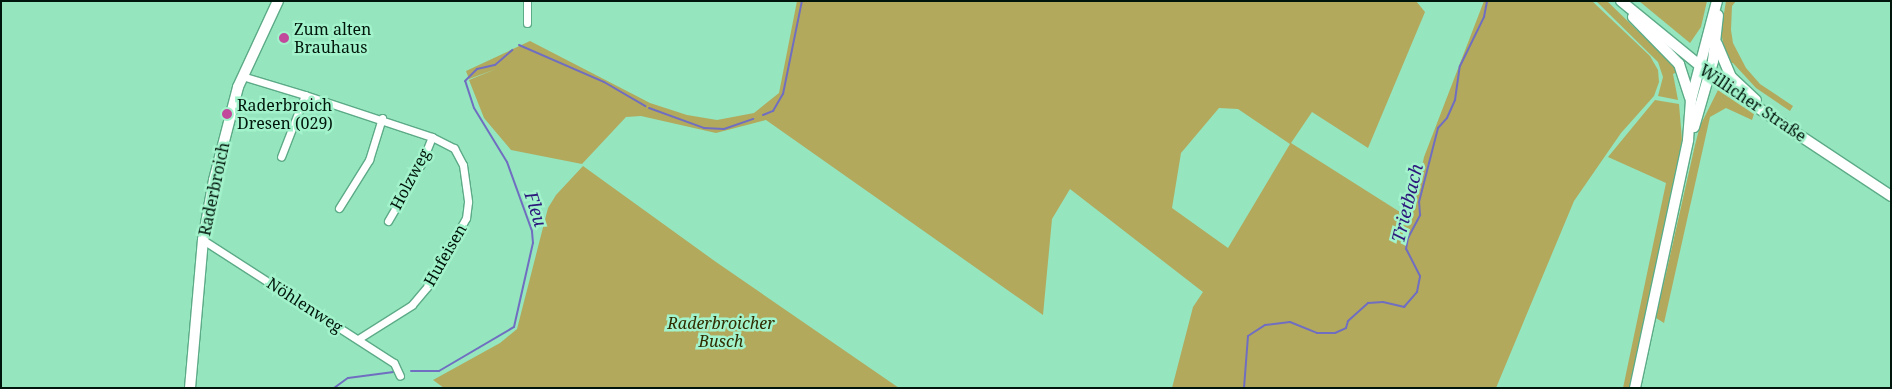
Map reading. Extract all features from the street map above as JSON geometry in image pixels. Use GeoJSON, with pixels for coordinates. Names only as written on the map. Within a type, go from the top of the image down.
{"type":"FeatureCollection","features":[{"type":"Feature","properties":{"kind":"main road","name":"Raderbroich"},"geometry":{"type":"LineString","coordinates":[[190,388],[203,240],[219,159],[242,76],[278,1]]}},
{"type":"Feature","properties":{"kind":"main road"},"geometry":{"type":"LineString","coordinates":[[1636,388],[1688,140],[1709,74],[1716,41],[1718,1]]}},
{"type":"Feature","properties":{"kind":"main road"},"geometry":{"type":"LineString","coordinates":[[1688,140],[1691,100],[1718,1]]}},
{"type":"Feature","properties":{"kind":"main road"},"geometry":{"type":"LineString","coordinates":[[1624,3],[1635,21],[1679,64],[1691,100]]}},
{"type":"Feature","properties":{"kind":"main road","name":"Willicher Straße"},"geometry":{"type":"LineString","coordinates":[[1624,3],[1709,74],[1891,196]]}},
{"type":"Feature","properties":{"kind":"main road"},"geometry":{"type":"LineString","coordinates":[[1716,41],[1731,77],[1781,122]]}},
{"type":"Feature","properties":{"kind":"street"},"geometry":{"type":"LineString","coordinates":[[527,1],[527,23]]}},
{"type":"Feature","properties":{"kind":"street","name":"Hufeisen"},"geometry":{"type":"LineString","coordinates":[[242,76],[382,118],[451,146],[460,157],[468,202],[466,218],[419,298],[358,339]]}},
{"type":"Feature","properties":{"kind":"street"},"geometry":{"type":"LineString","coordinates":[[281,157],[305,95]]}},
{"type":"Feature","properties":{"kind":"street"},"geometry":{"type":"LineString","coordinates":[[339,208],[369,160],[382,118]]}},
{"type":"Feature","properties":{"kind":"street","name":"Holzweg"},"geometry":{"type":"LineString","coordinates":[[388,221],[421,164],[432,137]]}},
{"type":"Feature","properties":{"kind":"street","name":"Nöhlenweg"},"geometry":{"type":"LineString","coordinates":[[203,240],[394,363],[400,376]]}},
{"type":"Feature","properties":{"kind":"green space"},"geometry":{"type":"Polygon","coordinates":[[[797,1],[1416,1],[1425,12],[1368,148],[1312,112],[1291,143],[1411,219],[1424,157],[1484,1],[1592,1],[1650,56],[1658,70],[1659,82],[1654,96],[1621,133],[1574,201],[1496,388],[1172,388],[1193,307],[1203,292],[1070,189],[1052,219],[1043,315],[766,120],[716,133],[641,116],[626,117],[582,164],[511,150],[484,118],[469,80],[496,69],[469,79],[466,71],[530,41],[650,103],[687,115],[717,120],[754,113],[779,93],[797,1]],[[1219,108],[1181,153],[1172,208],[1228,248],[1290,144],[1238,109],[1219,108]]]}},
{"type":"Feature","properties":{"kind":"green space"},"geometry":{"type":"Polygon","coordinates":[[[1596,1],[1607,1],[1679,71],[1673,74],[1678,100],[1658,96],[1663,77],[1658,62],[1596,1]]]}},
{"type":"Feature","properties":{"kind":"green space"},"geometry":{"type":"Polygon","coordinates":[[[1639,1],[1707,1],[1701,27],[1690,43],[1639,1]]]}},
{"type":"Feature","properties":{"kind":"green space"},"geometry":{"type":"Polygon","coordinates":[[[1726,1],[1736,1],[1732,6],[1731,30],[1733,43],[1746,68],[1760,84],[1793,106],[1790,111],[1756,88],[1733,63],[1727,63],[1721,32],[1726,1]]]}},
{"type":"Feature","properties":{"kind":"green space"},"geometry":{"type":"Polygon","coordinates":[[[1718,90],[1754,114],[1752,120],[1726,108],[1710,117],[1664,323],[1656,318],[1695,145],[1700,126],[1718,90]]]}},
{"type":"Feature","properties":{"kind":"green space"},"geometry":{"type":"Polygon","coordinates":[[[1655,100],[1679,104],[1682,140],[1629,388],[1623,388],[1666,183],[1608,157],[1655,100]]]}},
{"type":"Feature","properties":{"kind":"green space","name":"Raderbroicher Busch"},"geometry":{"type":"Polygon","coordinates":[[[583,166],[716,262],[899,388],[444,388],[433,380],[500,343],[517,329],[548,208],[556,195],[583,166]]]}},
{"type":"Feature","properties":{"kind":"waterway","name":"Fleu"},"geometry":{"type":"LineString","coordinates":[[763,115],[773,111],[783,94],[802,1]]}},
{"type":"Feature","properties":{"kind":"waterway","name":"Trietbach"},"geometry":{"type":"LineString","coordinates":[[1244,388],[1248,336],[1265,325],[1290,322],[1317,333],[1335,333],[1346,328],[1348,321],[1368,303],[1383,302],[1404,307],[1417,292],[1420,276],[1406,249],[1408,238],[1420,215],[1419,202],[1438,128],[1447,118],[1455,100],[1460,66],[1484,17],[1487,1]]}},
{"type":"Feature","properties":{"kind":"waterway","name":"Fleu"},"geometry":{"type":"LineString","coordinates":[[519,45],[604,82],[645,106]]}},
{"type":"Feature","properties":{"kind":"waterway","name":"Fleu"},"geometry":{"type":"LineString","coordinates":[[411,371],[439,371],[514,327],[533,243],[532,231],[507,162],[474,108],[465,81],[477,69],[495,65],[512,50]]}},
{"type":"Feature","properties":{"kind":"waterway","name":"Fleu"},"geometry":{"type":"LineString","coordinates":[[649,108],[704,128],[724,129],[753,119]]}},
{"type":"Feature","properties":{"kind":"waterway","name":"Fleu"},"geometry":{"type":"LineString","coordinates":[[334,388],[348,378],[394,372]]}},
{"type":"Feature","properties":{"kind":"place","name":"Zum alten Brauhaus"},"geometry":{"type":"Point","coordinates":[284,38]}},
{"type":"Feature","properties":{"kind":"place","name":"Raderbroich Dresen (029)"},"geometry":{"type":"Point","coordinates":[227,114]}}]}
